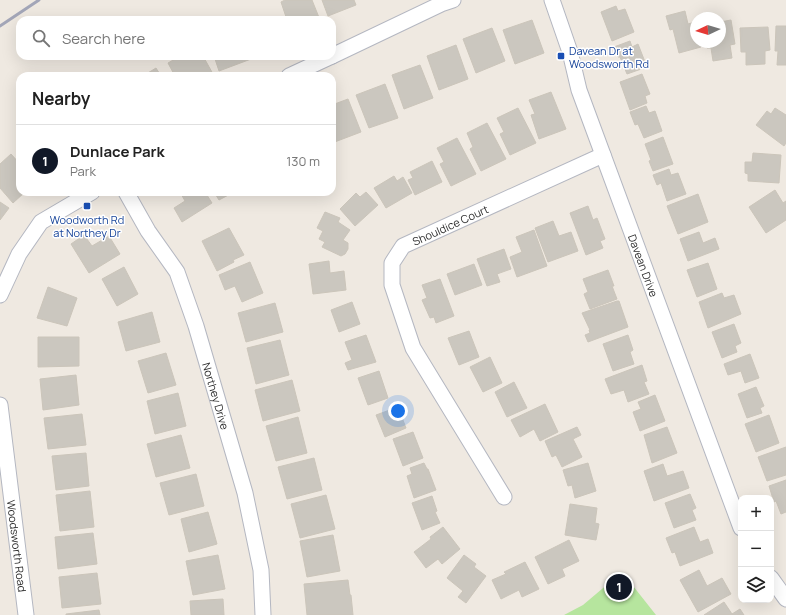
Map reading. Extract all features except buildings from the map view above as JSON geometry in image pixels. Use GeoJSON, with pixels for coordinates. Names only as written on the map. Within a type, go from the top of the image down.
{"type":"FeatureCollection","features":[{"type":"Feature","properties":{"kind":"street"},"geometry":{"type":"LineString","coordinates":[[336,54],[454,0]]}},
{"type":"Feature","properties":{"kind":"street","name":"Davean Drive"},"geometry":{"type":"LineString","coordinates":[[552,0],[570,52],[578,90],[738,520]]}},
{"type":"Feature","properties":{"kind":"street"},"geometry":{"type":"LineString","coordinates":[[298,72],[323,60]]}},
{"type":"Feature","properties":{"kind":"street","name":"Shouldice Court"},"geometry":{"type":"LineString","coordinates":[[504,497],[413,348],[392,284],[392,263],[403,246],[602,155]]}},
{"type":"Feature","properties":{"kind":"street"},"geometry":{"type":"LineString","coordinates":[[0,295],[19,254],[41,222],[85,196]]}},
{"type":"Feature","properties":{"kind":"street","name":"Northey Drive"},"geometry":{"type":"LineString","coordinates":[[128,196],[148,231],[177,272],[196,326],[245,493],[261,570],[263,615]]}},
{"type":"Feature","properties":{"kind":"street","name":"Woodsworth Road"},"geometry":{"type":"LineString","coordinates":[[0,405],[26,615]]}},
{"type":"Feature","properties":{"kind":"street"},"geometry":{"type":"LineString","coordinates":[[774,582],[786,599]]}},
{"type":"Feature","properties":{"kind":"green space"},"geometry":{"type":"Polygon","coordinates":[[[622,572],[656,615],[564,615],[583,605],[622,572]]]}},
{"type":"Feature","properties":{"kind":"railway"},"geometry":{"type":"LineString","coordinates":[[0,26],[39,0]]}},
{"type":"Feature","properties":{"kind":"place","name":"Davean Dr at Woodsworth Rd"},"geometry":{"type":"Point","coordinates":[561,56]}},
{"type":"Feature","properties":{"kind":"place","name":"Woodworth Rd at Northey Dr"},"geometry":{"type":"Point","coordinates":[87,206]}},
{"type":"Feature","properties":{"kind":"place","name":"Dunlace Park"},"geometry":{"type":"Point","coordinates":[619,587]}}]}
